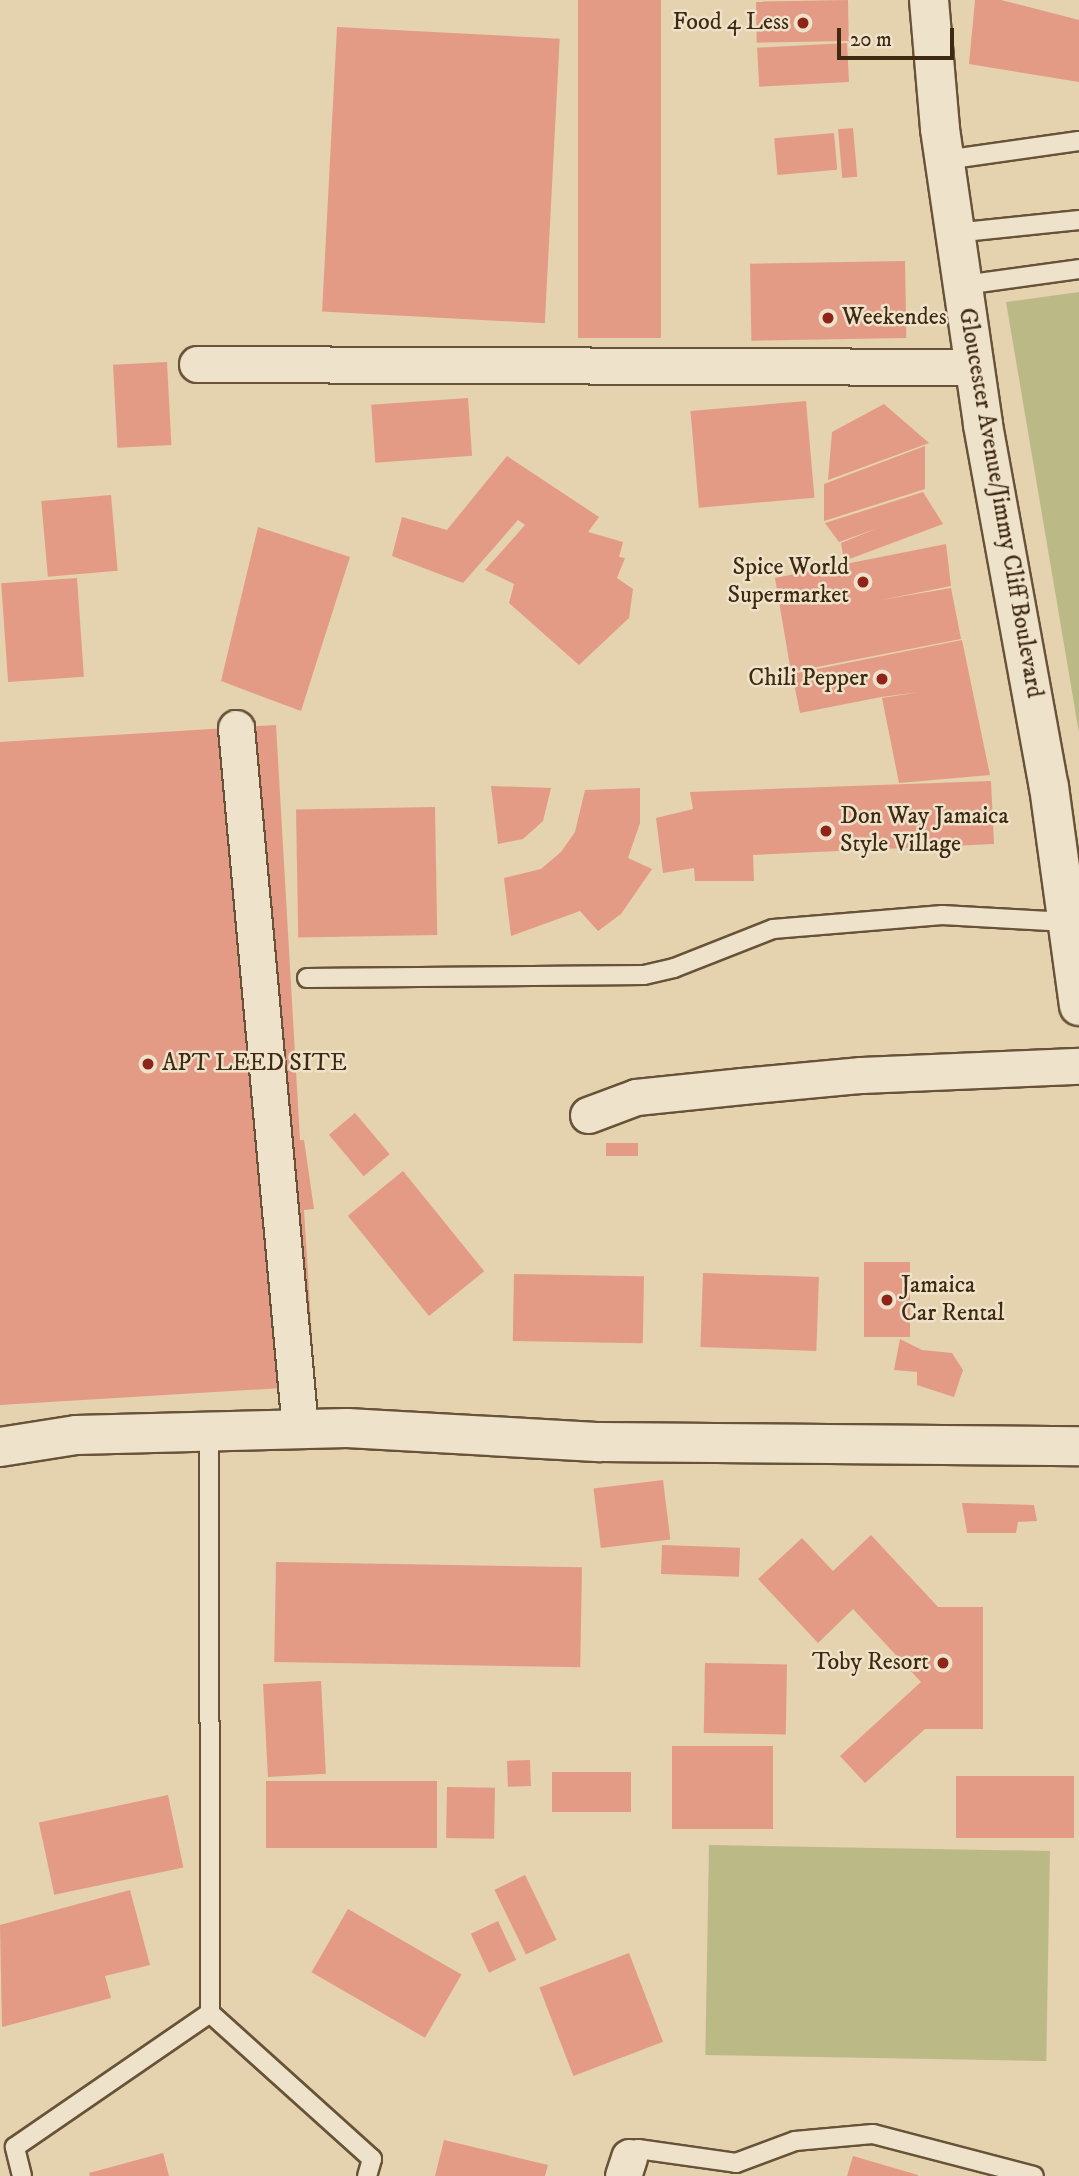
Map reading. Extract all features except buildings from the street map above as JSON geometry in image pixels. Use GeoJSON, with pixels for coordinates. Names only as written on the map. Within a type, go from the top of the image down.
{"type":"FeatureCollection","features":[{"type":"Feature","properties":{"kind":"main road","name":"Gloucester Avenue/Jimmy Cliff Boulevard"},"geometry":{"type":"LineString","coordinates":[[929,0],[954,233],[964,285],[974,367],[1049,787],[1079,1006]]}},
{"type":"Feature","properties":{"kind":"main road"},"geometry":{"type":"LineString","coordinates":[[0,1447],[76,1435],[300,1428],[601,1441],[1079,1446]]}},
{"type":"Feature","properties":{"kind":"street"},"geometry":{"type":"LineString","coordinates":[[197,364],[974,367]]}},
{"type":"Feature","properties":{"kind":"street"},"geometry":{"type":"LineString","coordinates":[[236,728],[300,1428]]}},
{"type":"Feature","properties":{"kind":"street"},"geometry":{"type":"LineString","coordinates":[[588,1115],[636,1097],[716,1089],[861,1075],[1079,1066]]}},
{"type":"Feature","properties":{"kind":"lane"},"geometry":{"type":"LineString","coordinates":[[945,160],[1079,141]]}},
{"type":"Feature","properties":{"kind":"lane"},"geometry":{"type":"LineString","coordinates":[[954,233],[1079,220]]}},
{"type":"Feature","properties":{"kind":"lane"},"geometry":{"type":"LineString","coordinates":[[964,285],[1079,269]]}},
{"type":"Feature","properties":{"kind":"lane"},"geometry":{"type":"LineString","coordinates":[[307,978],[644,975],[674,968],[773,929],[942,915],[1067,922]]}},
{"type":"Feature","properties":{"kind":"lane"},"geometry":{"type":"LineString","coordinates":[[209,1429],[210,2013],[372,2159],[367,2176]]}},
{"type":"Feature","properties":{"kind":"lane"},"geometry":{"type":"LineString","coordinates":[[22,2176],[15,2147],[210,2013]]}},
{"type":"Feature","properties":{"kind":"lane"},"geometry":{"type":"LineString","coordinates":[[626,2166],[638,2149],[736,2162],[795,2141],[873,2134],[1034,2176]]}},
{"type":"Feature","properties":{"kind":"shaded area"},"geometry":{"type":"Polygon","coordinates":[[[1079,292],[1079,733],[1006,302],[1079,292]]]}},
{"type":"Feature","properties":{"kind":"shaded area"},"geometry":{"type":"Polygon","coordinates":[[[709,1845],[1050,1851],[1046,2061],[705,2055],[709,1845]]]}},
{"type":"Feature","properties":{"kind":"place","name":"Food 4 Less"},"geometry":{"type":"Point","coordinates":[803,23]}},
{"type":"Feature","properties":{"kind":"place","name":"Weekendes"},"geometry":{"type":"Point","coordinates":[828,318]}},
{"type":"Feature","properties":{"kind":"place","name":"Spice World Supermarket"},"geometry":{"type":"Point","coordinates":[863,582]}},
{"type":"Feature","properties":{"kind":"place","name":"Chili Pepper"},"geometry":{"type":"Point","coordinates":[882,679]}},
{"type":"Feature","properties":{"kind":"place","name":"Don Way Jamaica Style Village"},"geometry":{"type":"Point","coordinates":[826,831]}},
{"type":"Feature","properties":{"kind":"place","name":"APT LEED SITE"},"geometry":{"type":"Point","coordinates":[148,1064]}},
{"type":"Feature","properties":{"kind":"place","name":"Jamaica Car Rental"},"geometry":{"type":"Point","coordinates":[887,1300]}},
{"type":"Feature","properties":{"kind":"place","name":"Toby Resort"},"geometry":{"type":"Point","coordinates":[943,1663]}}]}
